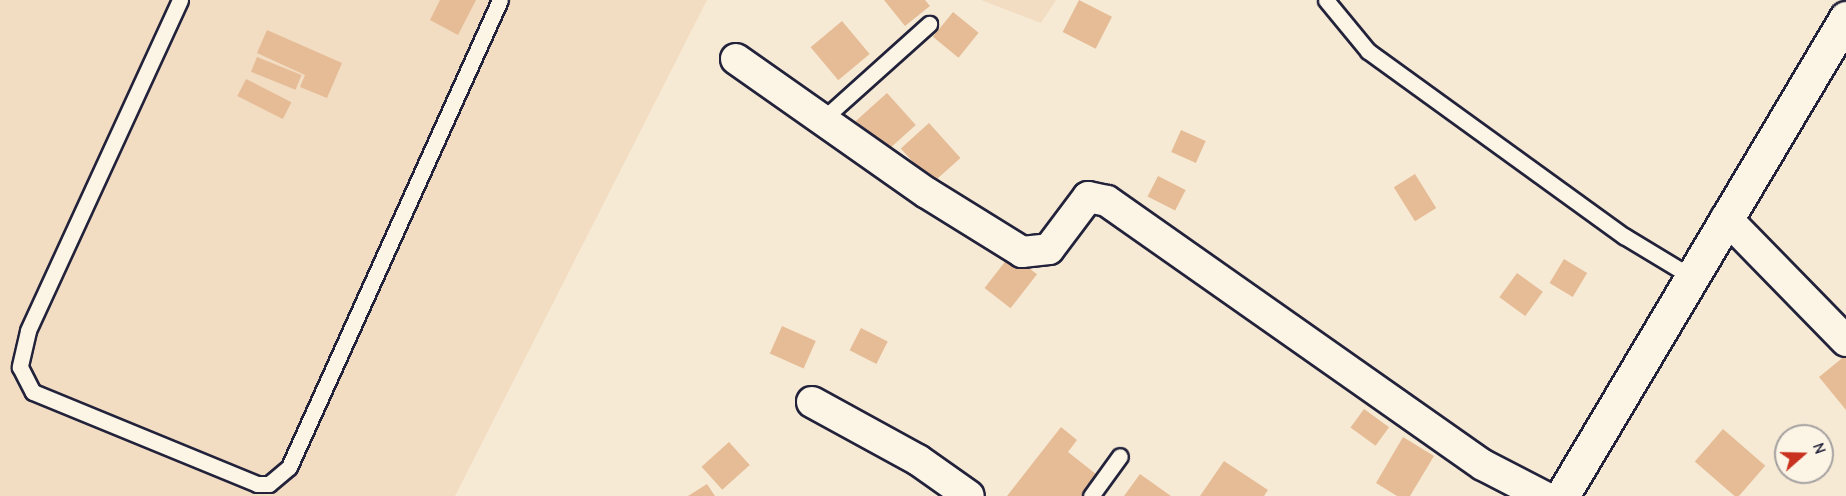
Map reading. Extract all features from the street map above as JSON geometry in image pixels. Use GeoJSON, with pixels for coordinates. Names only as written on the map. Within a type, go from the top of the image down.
{"type":"FeatureCollection","features":[{"type":"Feature","properties":{"kind":"street"},"geometry":{"type":"LineString","coordinates":[[1562,496],[1846,18]]}},
{"type":"Feature","properties":{"kind":"street"},"geometry":{"type":"LineString","coordinates":[[736,59],[927,193],[1032,255],[1049,249],[1088,197],[1107,201],[1483,465],[1543,496]]}},
{"type":"Feature","properties":{"kind":"street"},"geometry":{"type":"LineString","coordinates":[[1726,218],[1846,341]]}},
{"type":"Feature","properties":{"kind":"street"},"geometry":{"type":"LineString","coordinates":[[812,402],[918,459],[969,496]]}},
{"type":"Feature","properties":{"kind":"lane"},"geometry":{"type":"LineString","coordinates":[[180,0],[28,331],[20,367],[33,392],[257,484],[269,484],[289,467],[500,0]]}},
{"type":"Feature","properties":{"kind":"lane"},"geometry":{"type":"LineString","coordinates":[[1326,0],[1368,51],[1624,236],[1692,276]]}},
{"type":"Feature","properties":{"kind":"lane"},"geometry":{"type":"LineString","coordinates":[[822,120],[928,24]]}},
{"type":"Feature","properties":{"kind":"lane"},"geometry":{"type":"LineString","coordinates":[[1091,496],[1120,456]]}},
{"type":"Feature","properties":{"kind":"shaded area"},"geometry":{"type":"Polygon","coordinates":[[[0,0],[707,0],[455,496],[0,496],[0,0]]]}},
{"type":"Feature","properties":{"kind":"shaded area"},"geometry":{"type":"Polygon","coordinates":[[[981,0],[1056,0],[1041,23],[981,0]]]}},
{"type":"Feature","properties":{"kind":"building"},"geometry":{"type":"Polygon","coordinates":[[[440,0],[476,0],[458,35],[430,20],[440,0]]]}},
{"type":"Feature","properties":{"kind":"building"},"geometry":{"type":"Polygon","coordinates":[[[884,0],[925,0],[930,6],[905,26],[884,0]]]}},
{"type":"Feature","properties":{"kind":"building"},"geometry":{"type":"Polygon","coordinates":[[[1079,0],[1112,17],[1096,49],[1063,32],[1079,0]]]}},
{"type":"Feature","properties":{"kind":"building"},"geometry":{"type":"Polygon","coordinates":[[[953,12],[979,33],[959,58],[933,37],[953,12]]]}},
{"type":"Feature","properties":{"kind":"building"},"geometry":{"type":"Polygon","coordinates":[[[842,21],[870,54],[838,80],[811,47],[842,21]]]}},
{"type":"Feature","properties":{"kind":"building"},"geometry":{"type":"Polygon","coordinates":[[[267,30],[342,63],[327,98],[300,87],[305,75],[257,53],[267,30]]]}},
{"type":"Feature","properties":{"kind":"building"},"geometry":{"type":"Polygon","coordinates":[[[257,57],[302,75],[296,90],[251,72],[257,57]]]}},
{"type":"Feature","properties":{"kind":"building"},"geometry":{"type":"Polygon","coordinates":[[[246,79],[291,102],[283,119],[237,96],[246,79]]]}},
{"type":"Feature","properties":{"kind":"building"},"geometry":{"type":"Polygon","coordinates":[[[887,93],[916,125],[885,153],[856,121],[887,93]]]}},
{"type":"Feature","properties":{"kind":"building"},"geometry":{"type":"Polygon","coordinates":[[[929,123],[960,158],[932,183],[901,148],[929,123]]]}},
{"type":"Feature","properties":{"kind":"building"},"geometry":{"type":"Polygon","coordinates":[[[1181,130],[1206,141],[1196,163],[1171,152],[1181,130]]]}},
{"type":"Feature","properties":{"kind":"building"},"geometry":{"type":"Polygon","coordinates":[[[1415,174],[1436,208],[1415,221],[1394,187],[1415,174]]]}},
{"type":"Feature","properties":{"kind":"building"},"geometry":{"type":"Polygon","coordinates":[[[1158,176],[1186,190],[1175,211],[1148,196],[1158,176]]]}},
{"type":"Feature","properties":{"kind":"building"},"geometry":{"type":"Polygon","coordinates":[[[1011,254],[1037,274],[1011,308],[985,288],[1011,254]]]}},
{"type":"Feature","properties":{"kind":"building"},"geometry":{"type":"Polygon","coordinates":[[[1564,259],[1587,273],[1573,297],[1550,283],[1564,259]]]}},
{"type":"Feature","properties":{"kind":"building"},"geometry":{"type":"Polygon","coordinates":[[[1517,273],[1543,292],[1525,316],[1499,297],[1517,273]]]}},
{"type":"Feature","properties":{"kind":"building"},"geometry":{"type":"Polygon","coordinates":[[[782,326],[816,341],[804,368],[770,353],[782,326]]]}},
{"type":"Feature","properties":{"kind":"building"},"geometry":{"type":"Polygon","coordinates":[[[861,328],[888,342],[876,364],[850,350],[861,328]]]}},
{"type":"Feature","properties":{"kind":"building"},"geometry":{"type":"Polygon","coordinates":[[[1846,355],[1846,410],[1819,377],[1846,355]]]}},
{"type":"Feature","properties":{"kind":"building"},"geometry":{"type":"Polygon","coordinates":[[[1364,409],[1389,427],[1376,446],[1350,428],[1364,409]]]}},
{"type":"Feature","properties":{"kind":"building"},"geometry":{"type":"Polygon","coordinates":[[[1061,427],[1077,440],[1068,452],[1101,478],[1086,496],[1007,496],[1061,427]]]}},
{"type":"Feature","properties":{"kind":"building"},"geometry":{"type":"Polygon","coordinates":[[[1723,429],[1765,466],[1739,496],[1735,496],[1695,461],[1723,429]]]}},
{"type":"Feature","properties":{"kind":"building"},"geometry":{"type":"Polygon","coordinates":[[[1403,437],[1434,456],[1410,496],[1397,496],[1376,483],[1403,437]]]}},
{"type":"Feature","properties":{"kind":"building"},"geometry":{"type":"Polygon","coordinates":[[[729,442],[750,465],[722,490],[702,467],[729,442]]]}},
{"type":"Feature","properties":{"kind":"building"},"geometry":{"type":"Polygon","coordinates":[[[1224,461],[1268,490],[1264,496],[1200,496],[1224,461]]]}},
{"type":"Feature","properties":{"kind":"building"},"geometry":{"type":"Polygon","coordinates":[[[1140,474],[1171,496],[1124,496],[1140,474]]]}},
{"type":"Feature","properties":{"kind":"building"},"geometry":{"type":"Polygon","coordinates":[[[707,484],[715,496],[688,496],[707,484]]]}}]}
